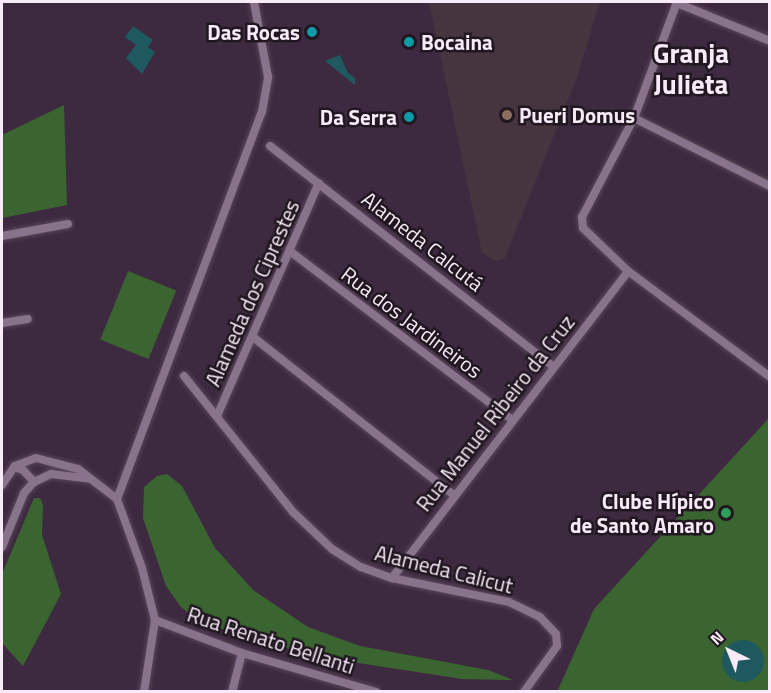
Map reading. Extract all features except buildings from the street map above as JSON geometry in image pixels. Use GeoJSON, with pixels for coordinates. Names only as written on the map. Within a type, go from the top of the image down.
{"type":"FeatureCollection","features":[{"type":"Feature","properties":{"kind":"street"},"geometry":{"type":"LineString","coordinates":[[117,499],[262,112],[268,77],[254,2]]}},
{"type":"Feature","properties":{"kind":"street"},"geometry":{"type":"LineString","coordinates":[[770,41],[677,2],[634,118],[582,217],[586,234],[628,271],[770,377]]}},
{"type":"Feature","properties":{"kind":"street"},"geometry":{"type":"LineString","coordinates":[[634,118],[770,186]]}},
{"type":"Feature","properties":{"kind":"street","name":"Alameda Calcutá"},"geometry":{"type":"LineString","coordinates":[[270,146],[553,366]]}},
{"type":"Feature","properties":{"kind":"street","name":"Alameda dos Ciprestes"},"geometry":{"type":"LineString","coordinates":[[217,416],[291,252],[319,183]]}},
{"type":"Feature","properties":{"kind":"street"},"geometry":{"type":"LineString","coordinates":[[2,236],[68,225]]}},
{"type":"Feature","properties":{"kind":"street","name":"Rua dos Jardineiros"},"geometry":{"type":"LineString","coordinates":[[291,252],[512,420]]}},
{"type":"Feature","properties":{"kind":"street","name":"Rua Manuel Ribeiro da Cruz"},"geometry":{"type":"LineString","coordinates":[[392,578],[628,271]]}},
{"type":"Feature","properties":{"kind":"street"},"geometry":{"type":"LineString","coordinates":[[2,323],[27,319]]}},
{"type":"Feature","properties":{"kind":"street"},"geometry":{"type":"LineString","coordinates":[[253,337],[454,495]]}},
{"type":"Feature","properties":{"kind":"street","name":"Alameda Calicut"},"geometry":{"type":"LineString","coordinates":[[184,376],[310,532],[361,567],[392,578],[509,602],[540,617],[556,634],[557,646],[524,692]]}},
{"type":"Feature","properties":{"kind":"street"},"geometry":{"type":"LineString","coordinates":[[2,485],[14,467],[36,458],[58,461],[93,479],[117,499],[142,568],[155,620],[144,692]]}},
{"type":"Feature","properties":{"kind":"street"},"geometry":{"type":"LineString","coordinates":[[57,474],[58,461]]}},
{"type":"Feature","properties":{"kind":"street"},"geometry":{"type":"LineString","coordinates":[[14,467],[23,470],[34,482]]}},
{"type":"Feature","properties":{"kind":"street"},"geometry":{"type":"LineString","coordinates":[[2,547],[24,493],[34,482],[57,474],[93,479]]}},
{"type":"Feature","properties":{"kind":"street","name":"Rua Renato Bellanti"},"geometry":{"type":"LineString","coordinates":[[155,620],[242,654],[342,688],[376,692]]}},
{"type":"Feature","properties":{"kind":"street"},"geometry":{"type":"LineString","coordinates":[[232,692],[242,654]]}},
{"type":"Feature","properties":{"kind":"shaded area","name":"Pueri Domus"},"geometry":{"type":"Polygon","coordinates":[[[429,2],[600,2],[576,80],[505,258],[495,261],[482,253],[429,2]]]}},
{"type":"Feature","properties":{"kind":"shaded area"},"geometry":{"type":"Polygon","coordinates":[[[133,26],[153,40],[148,47],[155,52],[142,74],[126,58],[136,45],[125,37],[133,26]]]}},
{"type":"Feature","properties":{"kind":"shaded area"},"geometry":{"type":"Polygon","coordinates":[[[340,55],[348,73],[355,78],[355,85],[325,61],[340,55]]]}},
{"type":"Feature","properties":{"kind":"shaded area"},"geometry":{"type":"Polygon","coordinates":[[[743,640],[751,641],[758,646],[763,653],[763,669],[758,676],[751,681],[743,682],[735,681],[728,676],[723,669],[722,661],[723,653],[728,646],[735,641],[743,640]]]}},
{"type":"Feature","properties":{"kind":"green space"},"geometry":{"type":"Polygon","coordinates":[[[64,105],[67,205],[2,218],[2,135],[64,105]]]}},
{"type":"Feature","properties":{"kind":"green space"},"geometry":{"type":"Polygon","coordinates":[[[128,271],[176,290],[148,359],[100,340],[128,271]]]}},
{"type":"Feature","properties":{"kind":"green space","name":"Clube Hípico de Santo Amaro"},"geometry":{"type":"Polygon","coordinates":[[[769,418],[769,691],[557,692],[594,609],[769,418]]]}},
{"type":"Feature","properties":{"kind":"green space"},"geometry":{"type":"Polygon","coordinates":[[[167,474],[182,486],[215,548],[253,590],[308,627],[360,646],[488,670],[513,680],[462,679],[313,656],[201,623],[181,607],[166,586],[143,518],[144,487],[157,476],[167,474]]]}},
{"type":"Feature","properties":{"kind":"green space"},"geometry":{"type":"Polygon","coordinates":[[[34,498],[40,498],[43,505],[42,535],[61,594],[23,666],[2,643],[2,574],[34,498]]]}},
{"type":"Feature","properties":{"kind":"place","name":"Das Rocas"},"geometry":{"type":"Point","coordinates":[312,32]}},
{"type":"Feature","properties":{"kind":"place","name":"Bocaina"},"geometry":{"type":"Point","coordinates":[409,42]}},
{"type":"Feature","properties":{"kind":"place","name":"Pueri Domus"},"geometry":{"type":"Point","coordinates":[507,115]}},
{"type":"Feature","properties":{"kind":"place","name":"Da Serra"},"geometry":{"type":"Point","coordinates":[409,117]}},
{"type":"Feature","properties":{"kind":"place","name":"Clube Hípico de Santo Amaro"},"geometry":{"type":"Point","coordinates":[726,513]}},
{"type":"Feature","properties":{"kind":"district","name":"Granja Julieta"},"geometry":{"type":"Point","coordinates":[691,68]}}]}
